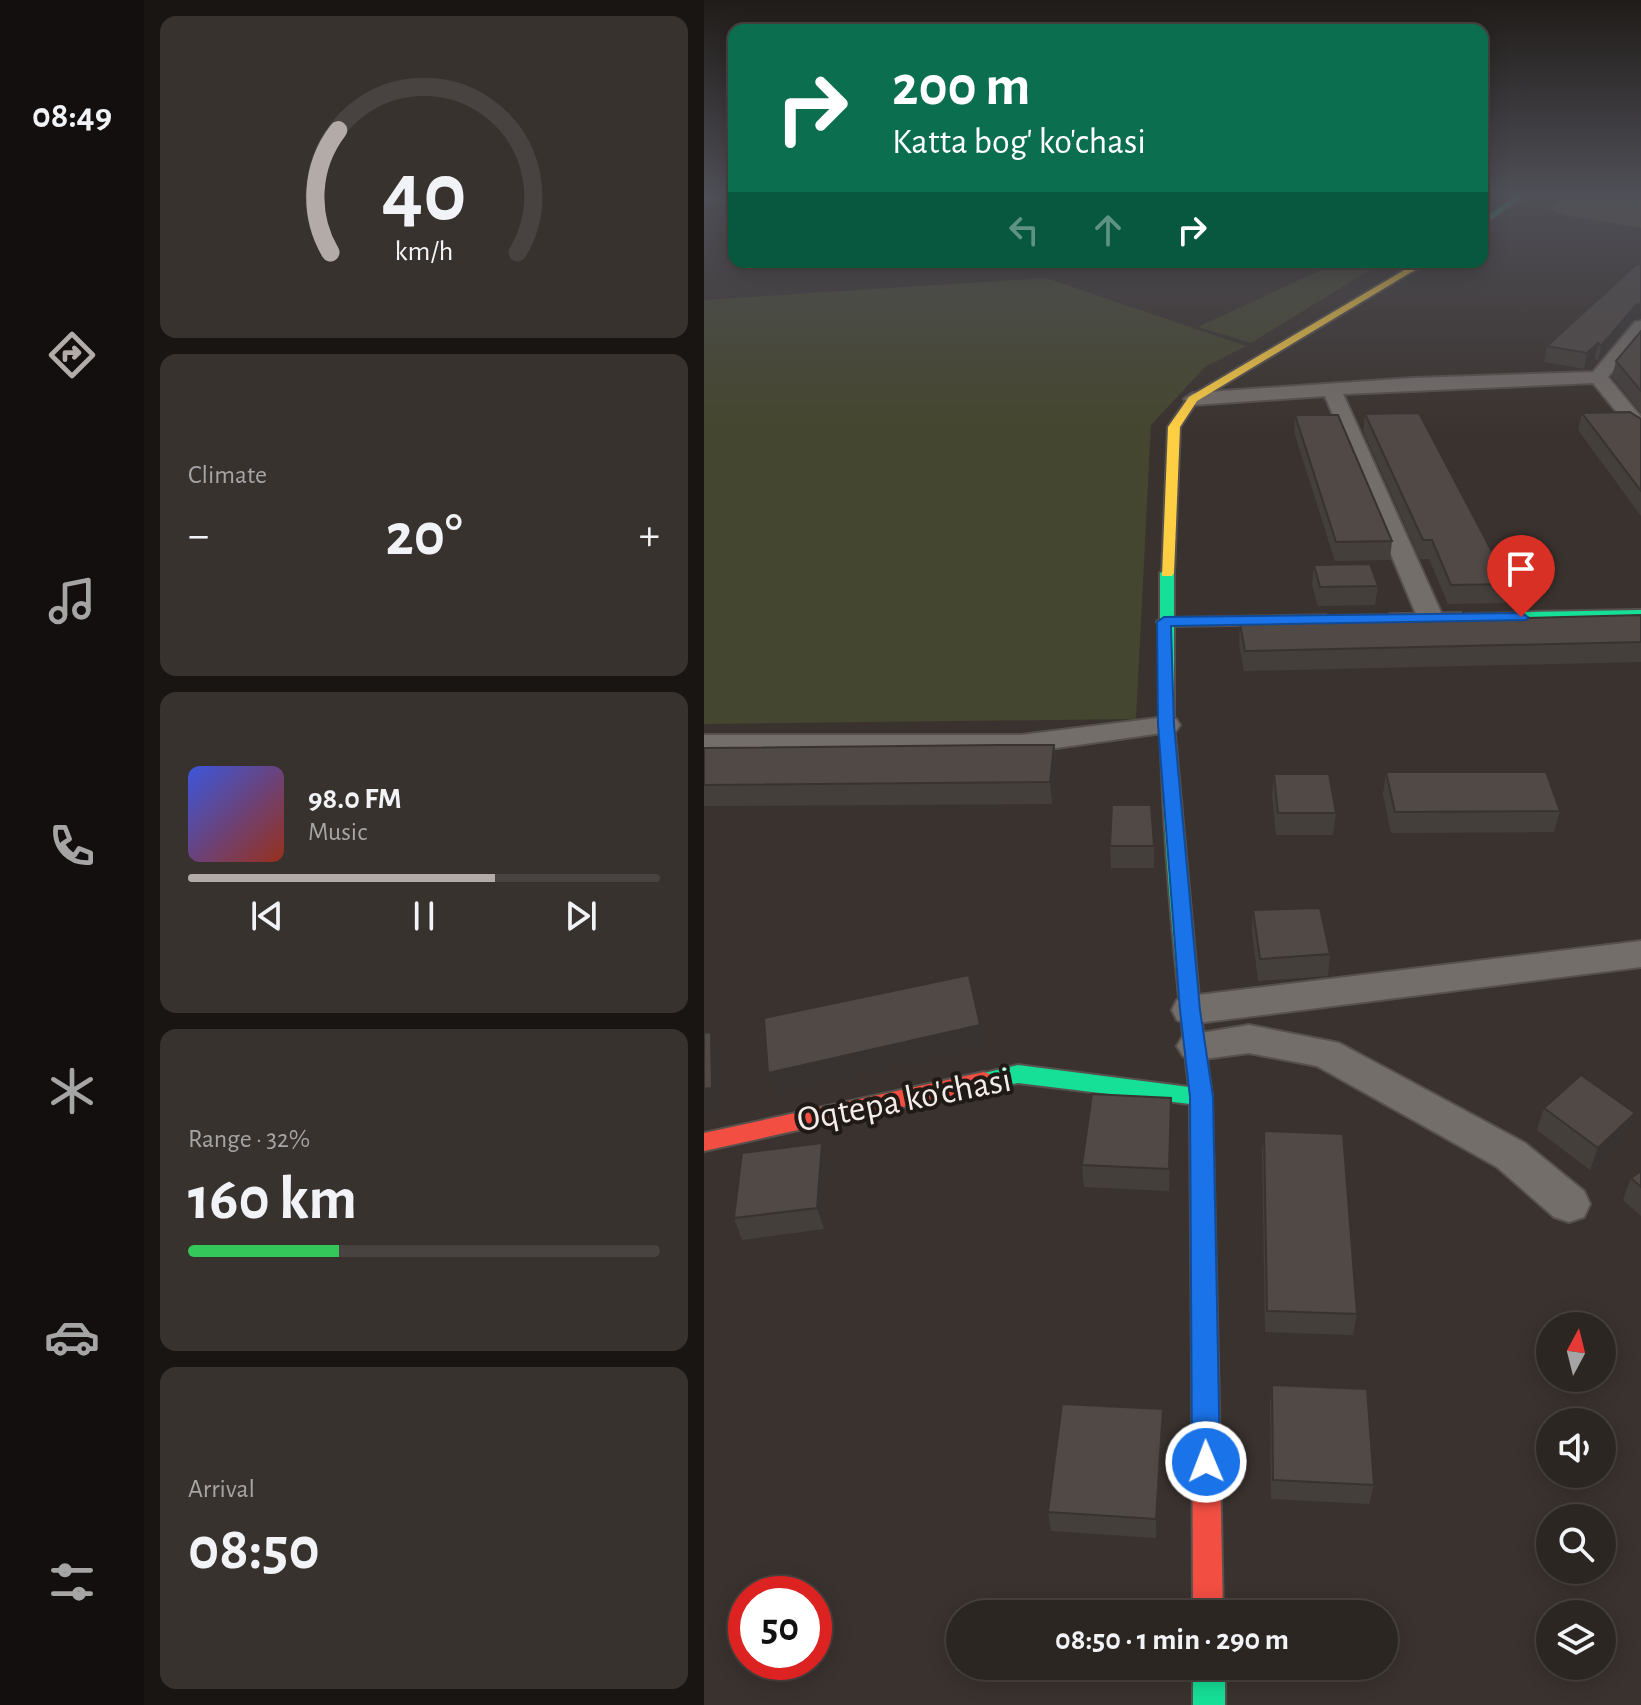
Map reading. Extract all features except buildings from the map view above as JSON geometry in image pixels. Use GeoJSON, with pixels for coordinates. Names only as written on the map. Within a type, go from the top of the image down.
{"type":"FeatureCollection","features":[{"type":"Feature","properties":{"kind":"main road"},"geometry":{"type":"LineString","coordinates":[[1208,1600],[1201,1097],[1166,725],[1164,622],[1174,427],[1193,399],[1406,273]]}},
{"type":"Feature","properties":{"kind":"main road"},"geometry":{"type":"LineString","coordinates":[[1164,622],[1641,614]]}},
{"type":"Feature","properties":{"kind":"main road","name":"Oqtepa ko'chasi"},"geometry":{"type":"LineString","coordinates":[[704,1142],[1018,1074],[1201,1097]]}},
{"type":"Feature","properties":{"kind":"main road"},"geometry":{"type":"LineString","coordinates":[[1209,1680],[1209,1705]]}},
{"type":"Feature","properties":{"kind":"street"},"geometry":{"type":"LineString","coordinates":[[1193,399],[1598,377],[1641,326]]}},
{"type":"Feature","properties":{"kind":"street"},"geometry":{"type":"LineString","coordinates":[[1598,377],[1641,429]]}},
{"type":"Feature","properties":{"kind":"street"},"geometry":{"type":"LineString","coordinates":[[1332,391],[1431,619]]}},
{"type":"Feature","properties":{"kind":"street"},"geometry":{"type":"LineString","coordinates":[[704,744],[1021,744],[1166,725]]}},
{"type":"Feature","properties":{"kind":"street"},"geometry":{"type":"LineString","coordinates":[[1193,1028],[1641,954]]}},
{"type":"Feature","properties":{"kind":"street"},"geometry":{"type":"LineString","coordinates":[[1193,1028],[1326,1053],[1511,1155],[1569,1204]]}},
{"type":"Feature","properties":{"kind":"green space"},"geometry":{"type":"Polygon","coordinates":[[[1315,273],[1366,273],[1251,343],[1198,327],[1315,273]]]}},
{"type":"Feature","properties":{"kind":"green space"},"geometry":{"type":"Polygon","coordinates":[[[1046,278],[1246,346],[1205,367],[1151,425],[1136,719],[704,724],[704,300],[1046,278]]]}},
{"type":"Feature","properties":{"kind":"traffic: fast"},"geometry":{"type":"LineString","coordinates":[[1167,573],[1166,725],[1190,1010],[1201,1097],[1205,1363]]}},
{"type":"Feature","properties":{"kind":"traffic: fast"},"geometry":{"type":"LineString","coordinates":[[1164,622],[1641,614]]}},
{"type":"Feature","properties":{"kind":"traffic: fast"},"geometry":{"type":"LineString","coordinates":[[984,1081],[1018,1074],[1201,1097]]}},
{"type":"Feature","properties":{"kind":"traffic: fast"},"geometry":{"type":"LineString","coordinates":[[1209,1680],[1209,1705]]}},
{"type":"Feature","properties":{"kind":"traffic: slow"},"geometry":{"type":"LineString","coordinates":[[1167,573],[1174,427],[1193,399],[1406,273]]}},
{"type":"Feature","properties":{"kind":"traffic: jam"},"geometry":{"type":"LineString","coordinates":[[704,1142],[984,1081]]}},
{"type":"Feature","properties":{"kind":"traffic: jam"},"geometry":{"type":"LineString","coordinates":[[1205,1363],[1208,1600]]}},
{"type":"Feature","properties":{"kind":"route"},"geometry":{"type":"LineString","coordinates":[[1206,1462],[1201,1097],[1190,1010],[1166,725],[1164,622],[1521,617]]}}]}
